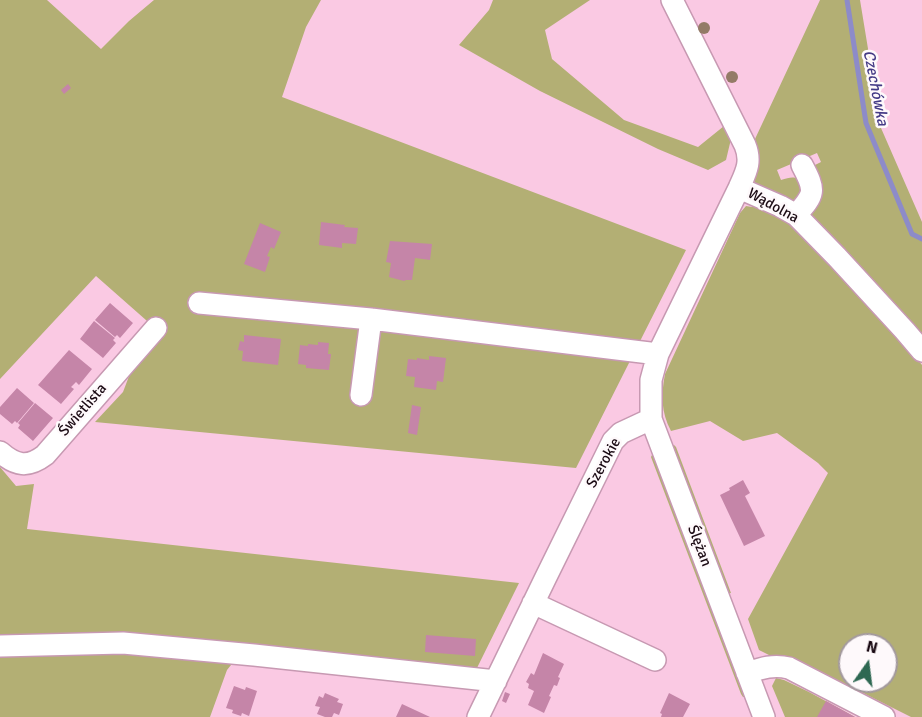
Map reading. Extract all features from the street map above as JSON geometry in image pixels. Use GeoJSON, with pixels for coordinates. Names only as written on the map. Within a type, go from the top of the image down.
{"type":"FeatureCollection","features":[{"type":"Feature","properties":{"kind":"street","name":"Wądolna"},"geometry":{"type":"LineString","coordinates":[[672,0],[748,153],[748,165],[739,188],[796,215],[837,256],[922,351]]}},
{"type":"Feature","properties":{"kind":"street"},"geometry":{"type":"LineString","coordinates":[[796,215],[811,196],[811,184],[802,165]]}},
{"type":"Feature","properties":{"kind":"street"},"geometry":{"type":"LineString","coordinates":[[651,419],[651,380],[658,354],[739,188]]}},
{"type":"Feature","properties":{"kind":"street"},"geometry":{"type":"LineString","coordinates":[[199,303],[371,319],[658,354]]}},
{"type":"Feature","properties":{"kind":"street"},"geometry":{"type":"LineString","coordinates":[[361,395],[371,319]]}},
{"type":"Feature","properties":{"kind":"street","name":"Świetlista"},"geometry":{"type":"LineString","coordinates":[[0,452],[20,464],[34,463],[45,454],[156,328]]}},
{"type":"Feature","properties":{"kind":"street","name":"Szerokie"},"geometry":{"type":"LineString","coordinates":[[478,717],[614,441],[621,433],[651,419]]}},
{"type":"Feature","properties":{"kind":"street","name":"Ślężan"},"geometry":{"type":"LineString","coordinates":[[651,419],[764,717]]}},
{"type":"Feature","properties":{"kind":"street"},"geometry":{"type":"LineString","coordinates":[[533,603],[655,660]]}},
{"type":"Feature","properties":{"kind":"street"},"geometry":{"type":"LineString","coordinates":[[0,646],[123,643],[496,681]]}},
{"type":"Feature","properties":{"kind":"street"},"geometry":{"type":"LineString","coordinates":[[747,673],[772,666],[789,668],[884,717]]}},
{"type":"Feature","properties":{"kind":"shaded area"},"geometry":{"type":"Polygon","coordinates":[[[0,0],[47,0],[101,49],[154,0],[321,0],[306,27],[282,97],[686,250],[576,468],[95,422],[123,392],[131,371],[155,328],[96,276],[0,379],[0,0]]]}},
{"type":"Feature","properties":{"kind":"shaded area"},"geometry":{"type":"Polygon","coordinates":[[[493,0],[590,0],[545,30],[552,59],[624,120],[698,147],[724,126],[731,139],[726,160],[708,170],[658,149],[540,91],[459,45],[489,10],[493,0]]]}},
{"type":"Feature","properties":{"kind":"shaded area"},"geometry":{"type":"Polygon","coordinates":[[[820,0],[860,0],[881,128],[922,222],[922,337],[882,292],[809,221],[815,165],[821,162],[817,153],[777,170],[781,180],[795,178],[806,185],[796,205],[756,187],[754,180],[757,155],[755,139],[820,0]]]}},
{"type":"Feature","properties":{"kind":"shaded area"},"geometry":{"type":"Polygon","coordinates":[[[752,202],[792,224],[901,339],[922,365],[922,717],[911,717],[863,693],[898,693],[898,633],[838,633],[838,680],[791,657],[769,655],[759,650],[748,619],[828,473],[777,433],[743,441],[710,421],[671,431],[665,417],[663,389],[665,374],[740,213],[746,206],[752,207],[752,202]]]}},
{"type":"Feature","properties":{"kind":"shaded area"},"geometry":{"type":"Polygon","coordinates":[[[674,445],[731,593],[726,594],[670,446],[674,445]]]}},
{"type":"Feature","properties":{"kind":"shaded area"},"geometry":{"type":"Polygon","coordinates":[[[653,453],[748,697],[743,697],[741,694],[651,457],[653,453]]]}},
{"type":"Feature","properties":{"kind":"shaded area"},"geometry":{"type":"Polygon","coordinates":[[[0,467],[16,486],[34,484],[27,529],[519,583],[474,674],[239,655],[227,670],[210,717],[0,717],[0,467]]]}},
{"type":"Feature","properties":{"kind":"shaded area"},"geometry":{"type":"Polygon","coordinates":[[[776,678],[809,692],[855,717],[785,717],[772,686],[776,678]]]}},
{"type":"Feature","properties":{"kind":"building"},"geometry":{"type":"Polygon","coordinates":[[[68,84],[71,88],[64,94],[61,90],[68,84]]]}},
{"type":"Feature","properties":{"kind":"building"},"geometry":{"type":"Polygon","coordinates":[[[321,222],[358,228],[356,244],[342,243],[342,248],[319,245],[321,222]]]}},
{"type":"Feature","properties":{"kind":"building"},"geometry":{"type":"Polygon","coordinates":[[[260,223],[281,232],[274,249],[271,247],[267,256],[270,257],[265,272],[244,264],[260,223]]]}},
{"type":"Feature","properties":{"kind":"building"},"geometry":{"type":"Polygon","coordinates":[[[390,241],[432,244],[430,260],[415,258],[412,280],[404,281],[389,277],[391,263],[386,262],[390,241]]]}},
{"type":"Feature","properties":{"kind":"building"},"geometry":{"type":"Polygon","coordinates":[[[110,303],[133,323],[120,338],[117,335],[115,337],[95,320],[110,303]]]}},
{"type":"Feature","properties":{"kind":"building"},"geometry":{"type":"Polygon","coordinates":[[[94,321],[115,338],[113,340],[116,343],[103,358],[80,339],[94,321]]]}},
{"type":"Feature","properties":{"kind":"building"},"geometry":{"type":"Polygon","coordinates":[[[244,335],[281,339],[278,365],[242,361],[243,351],[238,350],[240,341],[244,342],[244,335]]]}},
{"type":"Feature","properties":{"kind":"building"},"geometry":{"type":"Polygon","coordinates":[[[318,342],[329,343],[328,354],[331,354],[329,370],[306,368],[306,365],[298,364],[300,345],[318,345],[318,342]]]}},
{"type":"Feature","properties":{"kind":"building"},"geometry":{"type":"Polygon","coordinates":[[[69,350],[92,369],[79,385],[76,382],[71,387],[74,389],[61,404],[38,385],[69,350]]]}},
{"type":"Feature","properties":{"kind":"building"},"geometry":{"type":"Polygon","coordinates":[[[429,356],[446,358],[443,382],[437,381],[436,390],[414,387],[415,377],[406,376],[408,359],[429,360],[429,356]]]}},
{"type":"Feature","properties":{"kind":"building"},"geometry":{"type":"Polygon","coordinates":[[[17,388],[34,403],[17,423],[15,421],[12,424],[0,414],[0,407],[17,388]]]}},
{"type":"Feature","properties":{"kind":"building"},"geometry":{"type":"Polygon","coordinates":[[[35,403],[53,418],[33,441],[18,428],[20,425],[18,423],[35,403]]]}},
{"type":"Feature","properties":{"kind":"building"},"geometry":{"type":"Polygon","coordinates":[[[412,405],[421,407],[417,435],[408,433],[412,405]]]}},
{"type":"Feature","properties":{"kind":"building"},"geometry":{"type":"Polygon","coordinates":[[[743,480],[750,493],[745,496],[765,536],[744,546],[720,495],[743,480]]]}},
{"type":"Feature","properties":{"kind":"building"},"geometry":{"type":"Polygon","coordinates":[[[426,635],[476,639],[475,656],[425,652],[426,635]]]}},
{"type":"Feature","properties":{"kind":"building"},"geometry":{"type":"Polygon","coordinates":[[[543,653],[564,664],[557,686],[554,685],[544,713],[528,705],[534,691],[528,688],[529,684],[526,682],[531,673],[534,675],[543,653]]]}},
{"type":"Feature","properties":{"kind":"building"},"geometry":{"type":"Polygon","coordinates":[[[234,686],[257,691],[249,716],[232,713],[233,710],[226,708],[234,686]]]}},
{"type":"Feature","properties":{"kind":"building"},"geometry":{"type":"Polygon","coordinates":[[[505,692],[510,694],[506,703],[502,701],[505,692]]]}},
{"type":"Feature","properties":{"kind":"building"},"geometry":{"type":"Polygon","coordinates":[[[325,693],[339,699],[337,702],[343,704],[339,715],[334,713],[332,717],[325,717],[317,714],[320,707],[315,706],[319,696],[323,698],[325,693]]]}},
{"type":"Feature","properties":{"kind":"building"},"geometry":{"type":"Polygon","coordinates":[[[669,693],[690,704],[683,717],[661,717],[660,713],[669,693]]]}},
{"type":"Feature","properties":{"kind":"building"},"geometry":{"type":"Polygon","coordinates":[[[826,701],[855,717],[817,717],[826,701]]]}},
{"type":"Feature","properties":{"kind":"building"},"geometry":{"type":"Polygon","coordinates":[[[402,704],[430,717],[396,717],[402,704]]]}},
{"type":"Feature","properties":{"kind":"waterway","name":"Czechówka"},"geometry":{"type":"LineString","coordinates":[[847,0],[866,123],[912,234],[922,239]]}}]}
